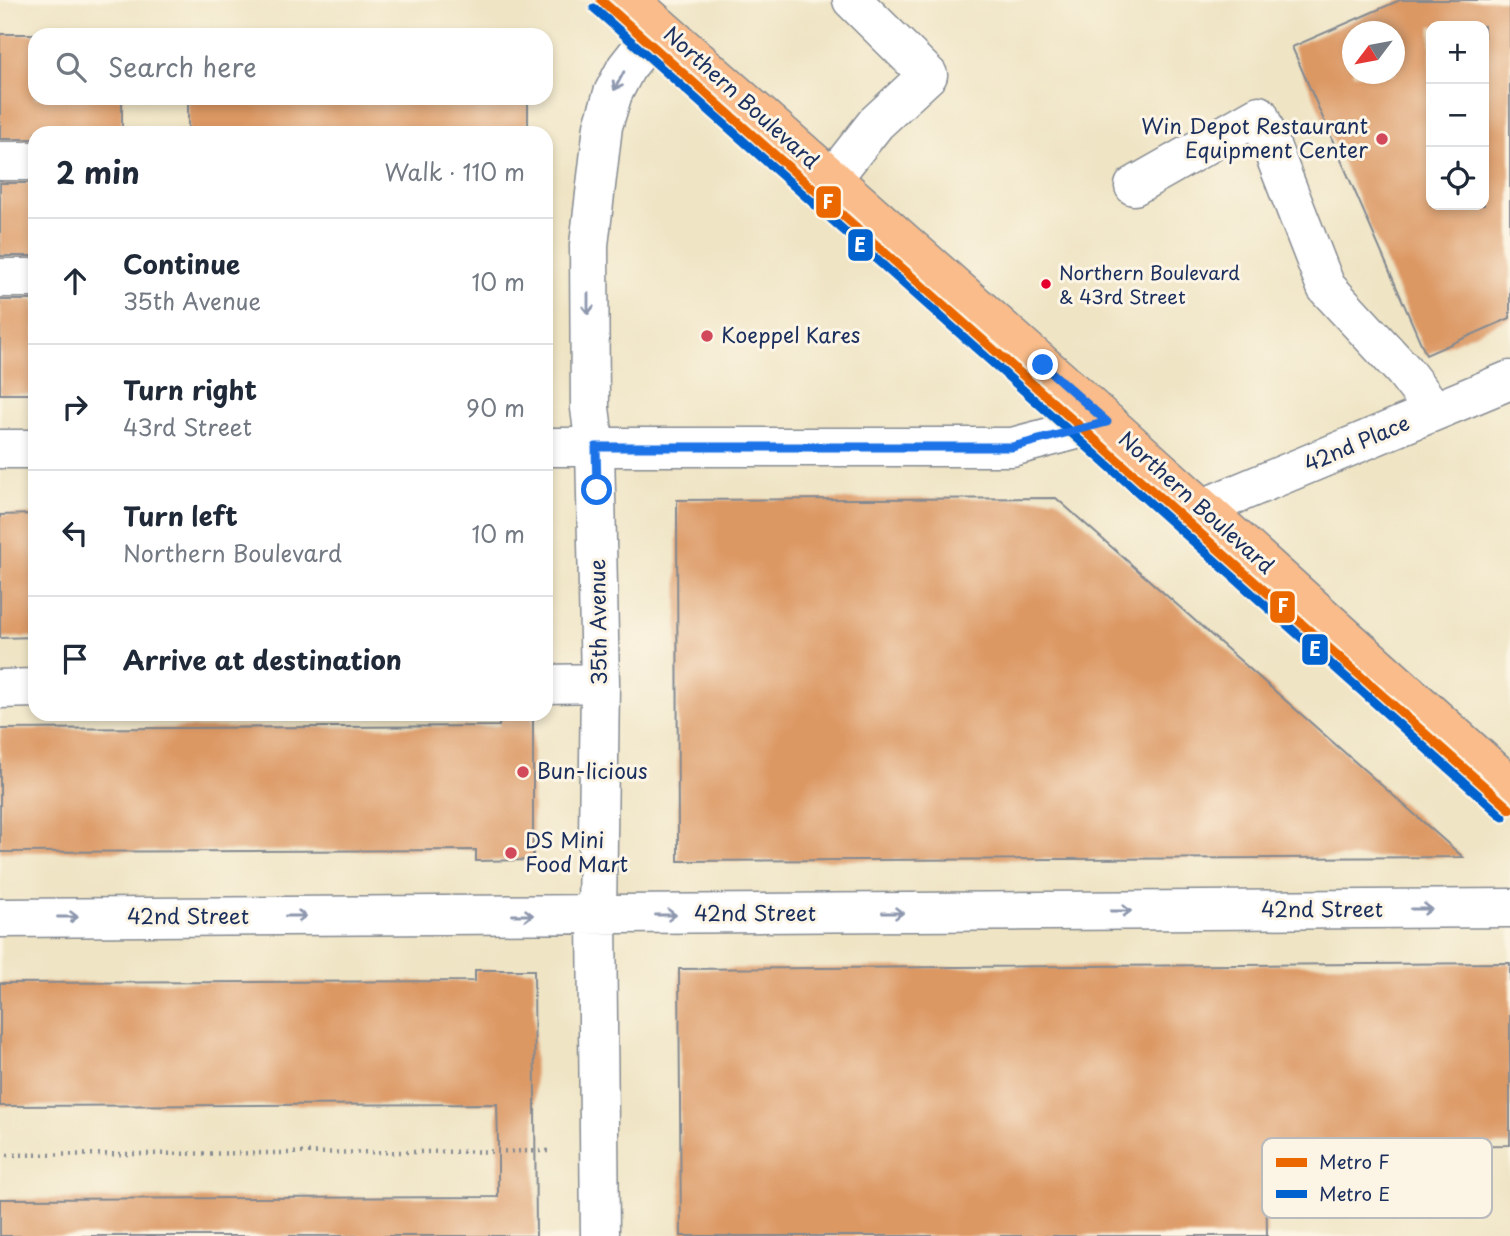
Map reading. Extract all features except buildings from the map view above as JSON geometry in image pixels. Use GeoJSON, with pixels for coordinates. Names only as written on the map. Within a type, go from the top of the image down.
{"type":"FeatureCollection","features":[{"type":"Feature","properties":{"kind":"main road","name":"Northern Boulevard"},"geometry":{"type":"LineString","coordinates":[[630,0],[1107,422],[1510,785]]}},
{"type":"Feature","properties":{"kind":"street"},"geometry":{"type":"LineString","coordinates":[[832,179],[876,123],[929,75],[852,0]]}},
{"type":"Feature","properties":{"kind":"street","name":"35th Avenue"},"geometry":{"type":"LineString","coordinates":[[600,1236],[597,915],[600,683],[596,447],[590,408],[589,245],[603,126],[613,93],[626,68],[659,26]]}},
{"type":"Feature","properties":{"kind":"street"},"geometry":{"type":"LineString","coordinates":[[1134,186],[1259,115],[1326,287],[1404,371],[1435,411]]}},
{"type":"Feature","properties":{"kind":"street"},"geometry":{"type":"LineString","coordinates":[[0,160],[28,160]]}},
{"type":"Feature","properties":{"kind":"street"},"geometry":{"type":"LineString","coordinates":[[0,278],[28,278]]}},
{"type":"Feature","properties":{"kind":"street","name":"42nd Place"},"geometry":{"type":"LineString","coordinates":[[1203,508],[1510,380]]}},
{"type":"Feature","properties":{"kind":"street"},"geometry":{"type":"LineString","coordinates":[[553,447],[1012,447],[1107,422]]}},
{"type":"Feature","properties":{"kind":"street"},"geometry":{"type":"LineString","coordinates":[[0,449],[28,449]]}},
{"type":"Feature","properties":{"kind":"street"},"geometry":{"type":"LineString","coordinates":[[553,684],[600,683]]}},
{"type":"Feature","properties":{"kind":"street"},"geometry":{"type":"LineString","coordinates":[[0,688],[28,688]]}},
{"type":"Feature","properties":{"kind":"street","name":"42nd Street"},"geometry":{"type":"LineString","coordinates":[[0,918],[1510,908]]}},
{"type":"Feature","properties":{"kind":"path"},"geometry":{"type":"LineString","coordinates":[[0,1155],[553,1152]]}},
{"type":"Feature","properties":{"kind":"metro line","name":"F"},"geometry":{"type":"LineString","coordinates":[[601,0],[1510,809]]}},
{"type":"Feature","properties":{"kind":"metro line","name":"E"},"geometry":{"type":"LineString","coordinates":[[594,8],[1503,817]]}},
{"type":"Feature","properties":{"kind":"place","name":"Win Depot Restaurant Equipment Center"},"geometry":{"type":"Point","coordinates":[1382,139]}},
{"type":"Feature","properties":{"kind":"place","name":"Northern Boulevard & 43rd Street"},"geometry":{"type":"Point","coordinates":[1046,284]}},
{"type":"Feature","properties":{"kind":"place","name":"Koeppel Kares"},"geometry":{"type":"Point","coordinates":[707,336]}},
{"type":"Feature","properties":{"kind":"place","name":"Bun-licious"},"geometry":{"type":"Point","coordinates":[523,772]}},
{"type":"Feature","properties":{"kind":"place","name":"DS Mini Food Mart"},"geometry":{"type":"Point","coordinates":[511,853]}},
{"type":"Feature","properties":{"kind":"route"},"geometry":{"type":"LineString","coordinates":[[597,490],[596,447],[1012,447],[1107,422],[1043,365]]}}]}
